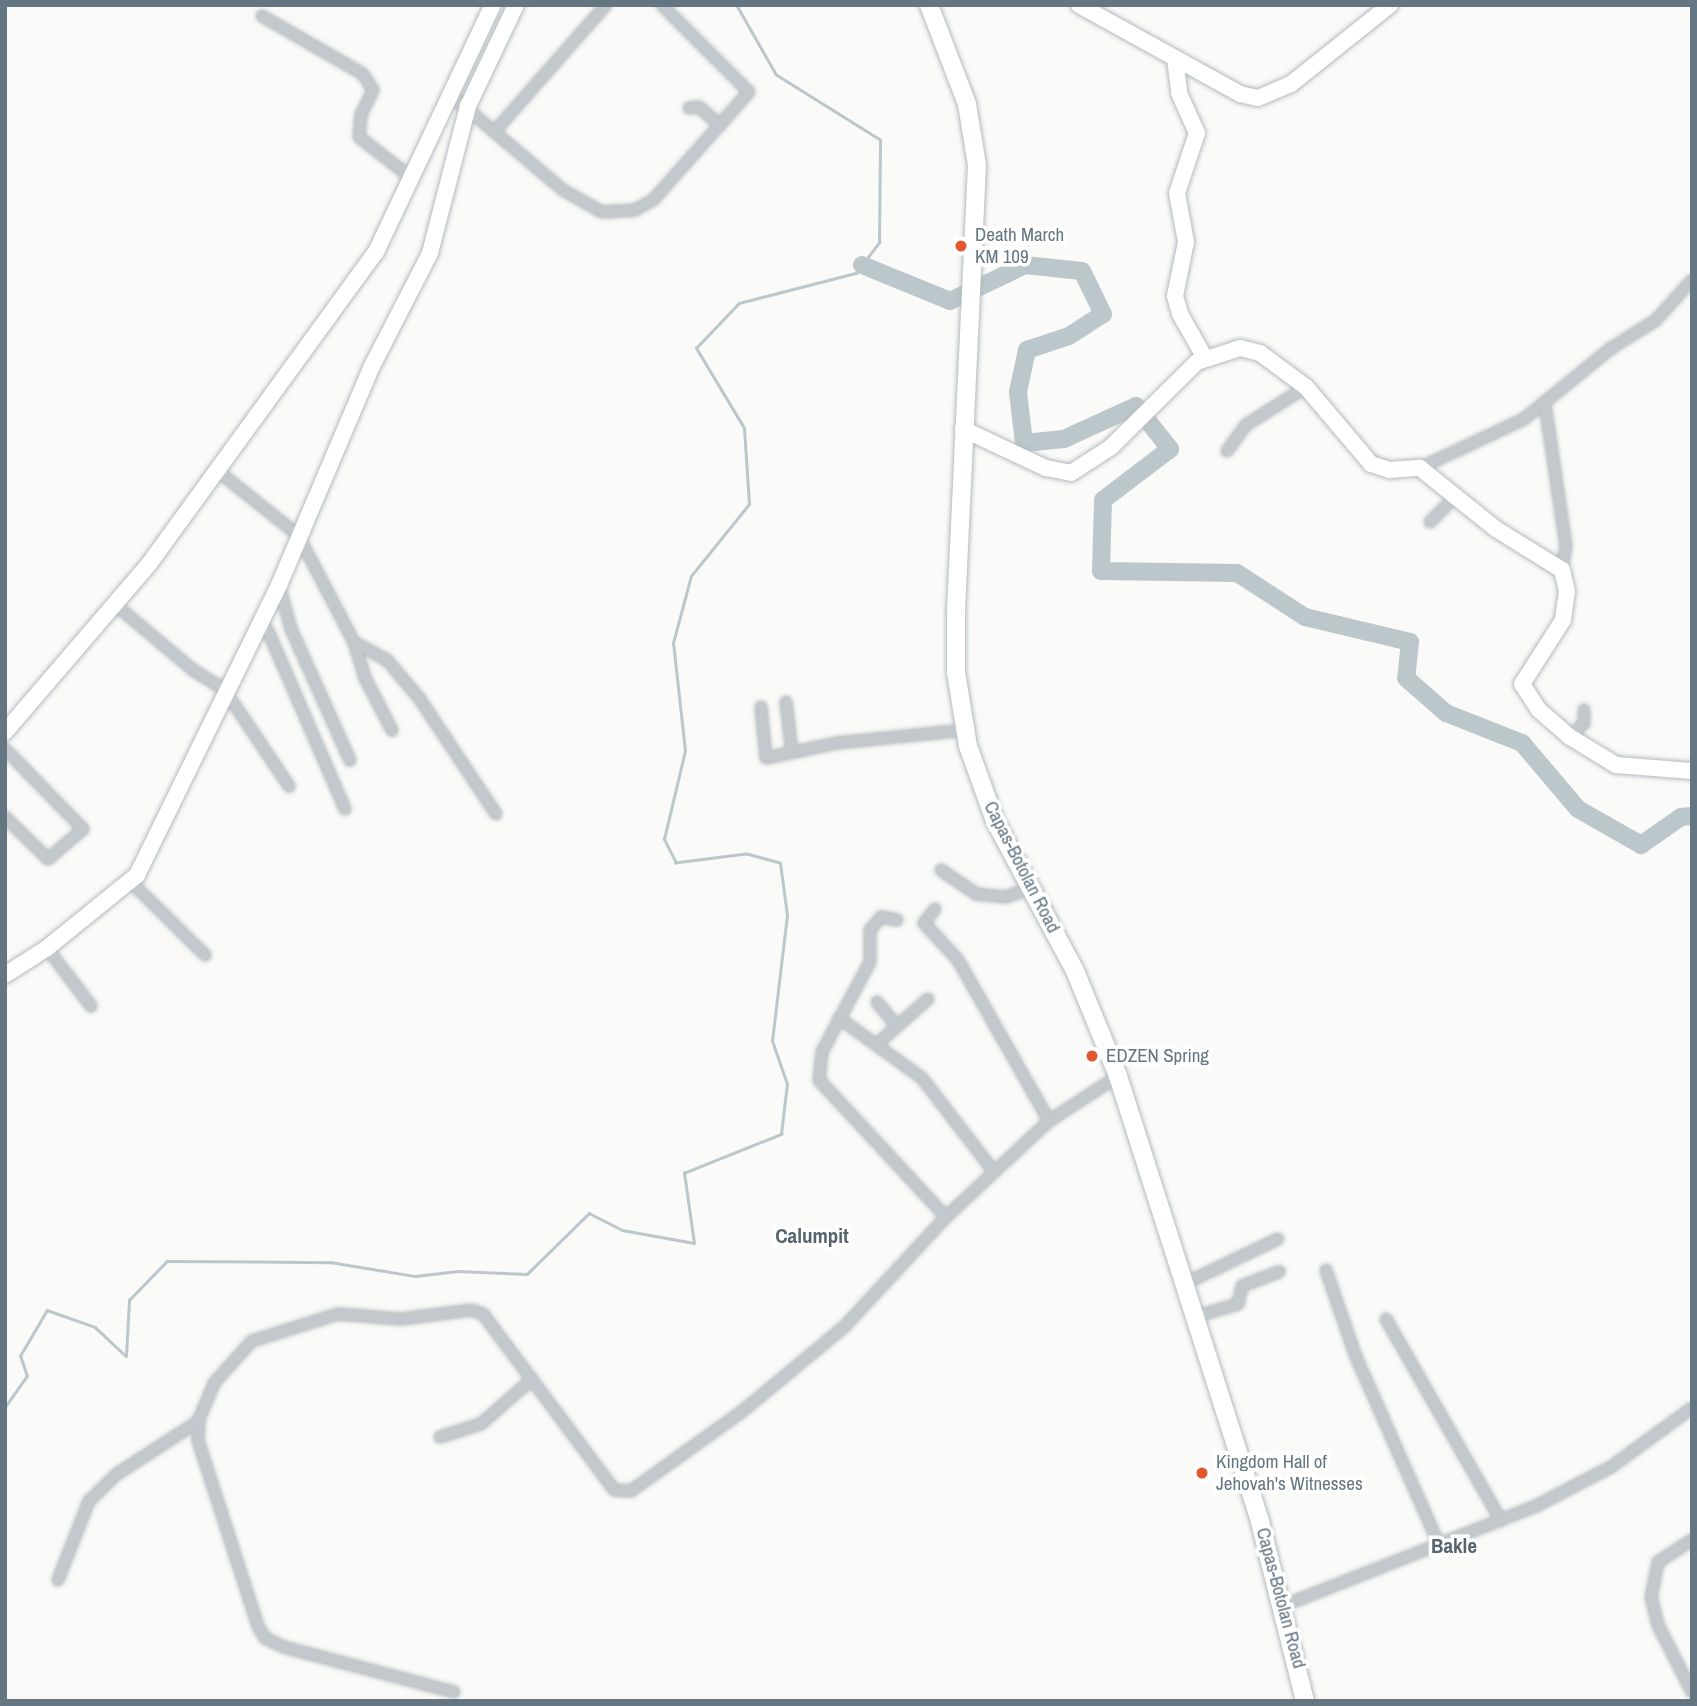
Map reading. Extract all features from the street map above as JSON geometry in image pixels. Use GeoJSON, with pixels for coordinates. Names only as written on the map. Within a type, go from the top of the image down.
{"type":"FeatureCollection","features":[{"type":"Feature","properties":{"kind":"main road","name":"Capas-Botolan Road"},"geometry":{"type":"LineString","coordinates":[[929,5],[971,118],[978,176],[963,429],[956,672],[965,730],[995,821],[1075,971],[1118,1076],[1285,1605],[1305,1701]]}},
{"type":"Feature","properties":{"kind":"street"},"geometry":{"type":"LineString","coordinates":[[5,732],[117,606],[219,472],[376,252],[413,179],[493,5]]}},
{"type":"Feature","properties":{"kind":"street"},"geometry":{"type":"LineString","coordinates":[[5,975],[47,948],[131,882],[224,689],[279,585],[371,368],[430,253],[468,106],[516,5]]}},
{"type":"Feature","properties":{"kind":"street"},"geometry":{"type":"LineString","coordinates":[[496,130],[606,5]]}},
{"type":"Feature","properties":{"kind":"street"},"geometry":{"type":"LineString","coordinates":[[452,96],[468,106],[496,130],[512,149],[563,190],[602,212],[635,210],[653,200],[749,92],[747,87],[662,5]]}},
{"type":"Feature","properties":{"kind":"street"},"geometry":{"type":"LineString","coordinates":[[1079,5],[1240,93],[1266,96],[1291,84],[1390,5]]}},
{"type":"Feature","properties":{"kind":"street"},"geometry":{"type":"LineString","coordinates":[[262,16],[363,74],[373,90],[361,115],[359,137],[413,179]]}},
{"type":"Feature","properties":{"kind":"street"},"geometry":{"type":"LineString","coordinates":[[1175,58],[1179,93],[1198,133],[1177,193],[1186,242],[1175,296],[1180,314],[1205,358]]}},
{"type":"Feature","properties":{"kind":"street"},"geometry":{"type":"LineString","coordinates":[[690,107],[699,107],[720,125]]}},
{"type":"Feature","properties":{"kind":"street"},"geometry":{"type":"LineString","coordinates":[[963,429],[1045,468],[1071,473],[1093,462],[1205,358],[1223,350],[1249,349],[1269,358],[1306,387],[1371,464],[1389,470],[1420,468],[1524,419],[1610,349],[1656,320],[1692,280]]}},
{"type":"Feature","properties":{"kind":"street"},"geometry":{"type":"LineString","coordinates":[[1227,451],[1246,425],[1306,387]]}},
{"type":"Feature","properties":{"kind":"street"},"geometry":{"type":"LineString","coordinates":[[1545,404],[1566,546],[1562,570],[1567,591],[1563,620],[1522,684],[1539,710],[1570,737],[1616,765],[1692,771]]}},
{"type":"Feature","properties":{"kind":"street"},"geometry":{"type":"LineString","coordinates":[[1420,468],[1496,529],[1562,570]]}},
{"type":"Feature","properties":{"kind":"street"},"geometry":{"type":"LineString","coordinates":[[219,472],[298,535],[354,642],[365,678],[392,730]]}},
{"type":"Feature","properties":{"kind":"street"},"geometry":{"type":"LineString","coordinates":[[1430,522],[1456,496]]}},
{"type":"Feature","properties":{"kind":"street"},"geometry":{"type":"LineString","coordinates":[[279,585],[291,629],[350,760]]}},
{"type":"Feature","properties":{"kind":"street"},"geometry":{"type":"LineString","coordinates":[[117,606],[193,670],[224,689],[289,786]]}},
{"type":"Feature","properties":{"kind":"street"},"geometry":{"type":"LineString","coordinates":[[260,623],[268,631],[345,809]]}},
{"type":"Feature","properties":{"kind":"street"},"geometry":{"type":"LineString","coordinates":[[354,642],[387,660],[419,698],[496,814]]}},
{"type":"Feature","properties":{"kind":"street"},"geometry":{"type":"LineString","coordinates":[[786,702],[792,753]]}},
{"type":"Feature","properties":{"kind":"street"},"geometry":{"type":"LineString","coordinates":[[761,707],[765,757],[837,743],[965,730]]}},
{"type":"Feature","properties":{"kind":"street"},"geometry":{"type":"LineString","coordinates":[[1570,737],[1584,723],[1584,710]]}},
{"type":"Feature","properties":{"kind":"street"},"geometry":{"type":"LineString","coordinates":[[5,749],[83,829],[48,859],[5,817]]}},
{"type":"Feature","properties":{"kind":"street"},"geometry":{"type":"LineString","coordinates":[[941,870],[976,894],[1006,897],[1031,888]]}},
{"type":"Feature","properties":{"kind":"street"},"geometry":{"type":"LineString","coordinates":[[131,882],[205,954]]}},
{"type":"Feature","properties":{"kind":"street"},"geometry":{"type":"LineString","coordinates":[[935,909],[924,923],[958,960],[1049,1121]]}},
{"type":"Feature","properties":{"kind":"street"},"geometry":{"type":"LineString","coordinates":[[897,920],[881,917],[870,930],[870,962],[822,1052],[821,1085],[946,1217]]}},
{"type":"Feature","properties":{"kind":"street"},"geometry":{"type":"LineString","coordinates":[[47,948],[91,1006]]}},
{"type":"Feature","properties":{"kind":"street"},"geometry":{"type":"LineString","coordinates":[[877,1044],[895,1024],[928,999]]}},
{"type":"Feature","properties":{"kind":"street"},"geometry":{"type":"LineString","coordinates":[[877,1002],[895,1024]]}},
{"type":"Feature","properties":{"kind":"street"},"geometry":{"type":"LineString","coordinates":[[839,1018],[922,1078],[995,1172]]}},
{"type":"Feature","properties":{"kind":"street"},"geometry":{"type":"LineString","coordinates":[[454,1692],[265,1638],[202,1458],[199,1421],[214,1383],[252,1341],[338,1314],[401,1319],[471,1310],[483,1314],[614,1490],[631,1491],[744,1410],[845,1326],[946,1217],[1049,1121],[1118,1076]]}},
{"type":"Feature","properties":{"kind":"street"},"geometry":{"type":"LineString","coordinates":[[1184,1284],[1278,1239]]}},
{"type":"Feature","properties":{"kind":"street"},"geometry":{"type":"LineString","coordinates":[[1326,1270],[1356,1357],[1438,1544]]}},
{"type":"Feature","properties":{"kind":"street"},"geometry":{"type":"LineString","coordinates":[[1194,1317],[1238,1304],[1242,1286],[1279,1272]]}},
{"type":"Feature","properties":{"kind":"street"},"geometry":{"type":"LineString","coordinates":[[1386,1320],[1501,1521]]}},
{"type":"Feature","properties":{"kind":"street"},"geometry":{"type":"LineString","coordinates":[[440,1437],[481,1424],[532,1380]]}},
{"type":"Feature","properties":{"kind":"street"},"geometry":{"type":"LineString","coordinates":[[1285,1605],[1501,1521],[1611,1467],[1692,1408]]}},
{"type":"Feature","properties":{"kind":"street"},"geometry":{"type":"LineString","coordinates":[[58,1580],[89,1501],[117,1474],[199,1421]]}},
{"type":"Feature","properties":{"kind":"street"},"geometry":{"type":"LineString","coordinates":[[1692,1540],[1658,1562],[1651,1597],[1658,1625],[1692,1692]]}},
{"type":"Feature","properties":{"kind":"waterway"},"geometry":{"type":"LineString","coordinates":[[5,1407],[27,1376],[20,1356],[47,1310],[95,1327],[126,1356],[129,1300],[167,1261],[330,1262],[415,1276],[458,1271],[527,1274],[589,1213],[622,1230],[694,1243],[684,1173],[781,1134],[787,1084],[772,1041],[787,915],[780,863],[746,854],[676,863],[664,839],[685,751],[673,643],[691,576],[749,504],[744,428],[696,348],[739,303],[856,273],[879,242],[880,140],[776,75],[736,5]]}},
{"type":"Feature","properties":{"kind":"waterway"},"geometry":{"type":"LineString","coordinates":[[862,265],[950,301],[1025,265],[1082,271],[1103,314],[1069,336],[1027,350],[1018,392],[1024,443],[1064,439],[1136,406],[1170,449],[1103,500],[1101,571],[1237,573],[1305,617],[1410,642],[1406,678],[1446,713],[1522,743],[1578,809],[1641,845],[1681,817],[1692,816]]}},
{"type":"Feature","properties":{"kind":"place","name":"Death March KM 109"},"geometry":{"type":"Point","coordinates":[961,246]}},
{"type":"Feature","properties":{"kind":"place","name":"EDZEN Spring"},"geometry":{"type":"Point","coordinates":[1092,1056]}},
{"type":"Feature","properties":{"kind":"place","name":"Kingdom Hall of Jehovah's Witnesses"},"geometry":{"type":"Point","coordinates":[1202,1473]}},
{"type":"Feature","properties":{"kind":"district","name":"Calumpit"},"geometry":{"type":"Point","coordinates":[812,1236]}},
{"type":"Feature","properties":{"kind":"district","name":"Bakle"},"geometry":{"type":"Point","coordinates":[1454,1546]}}]}
